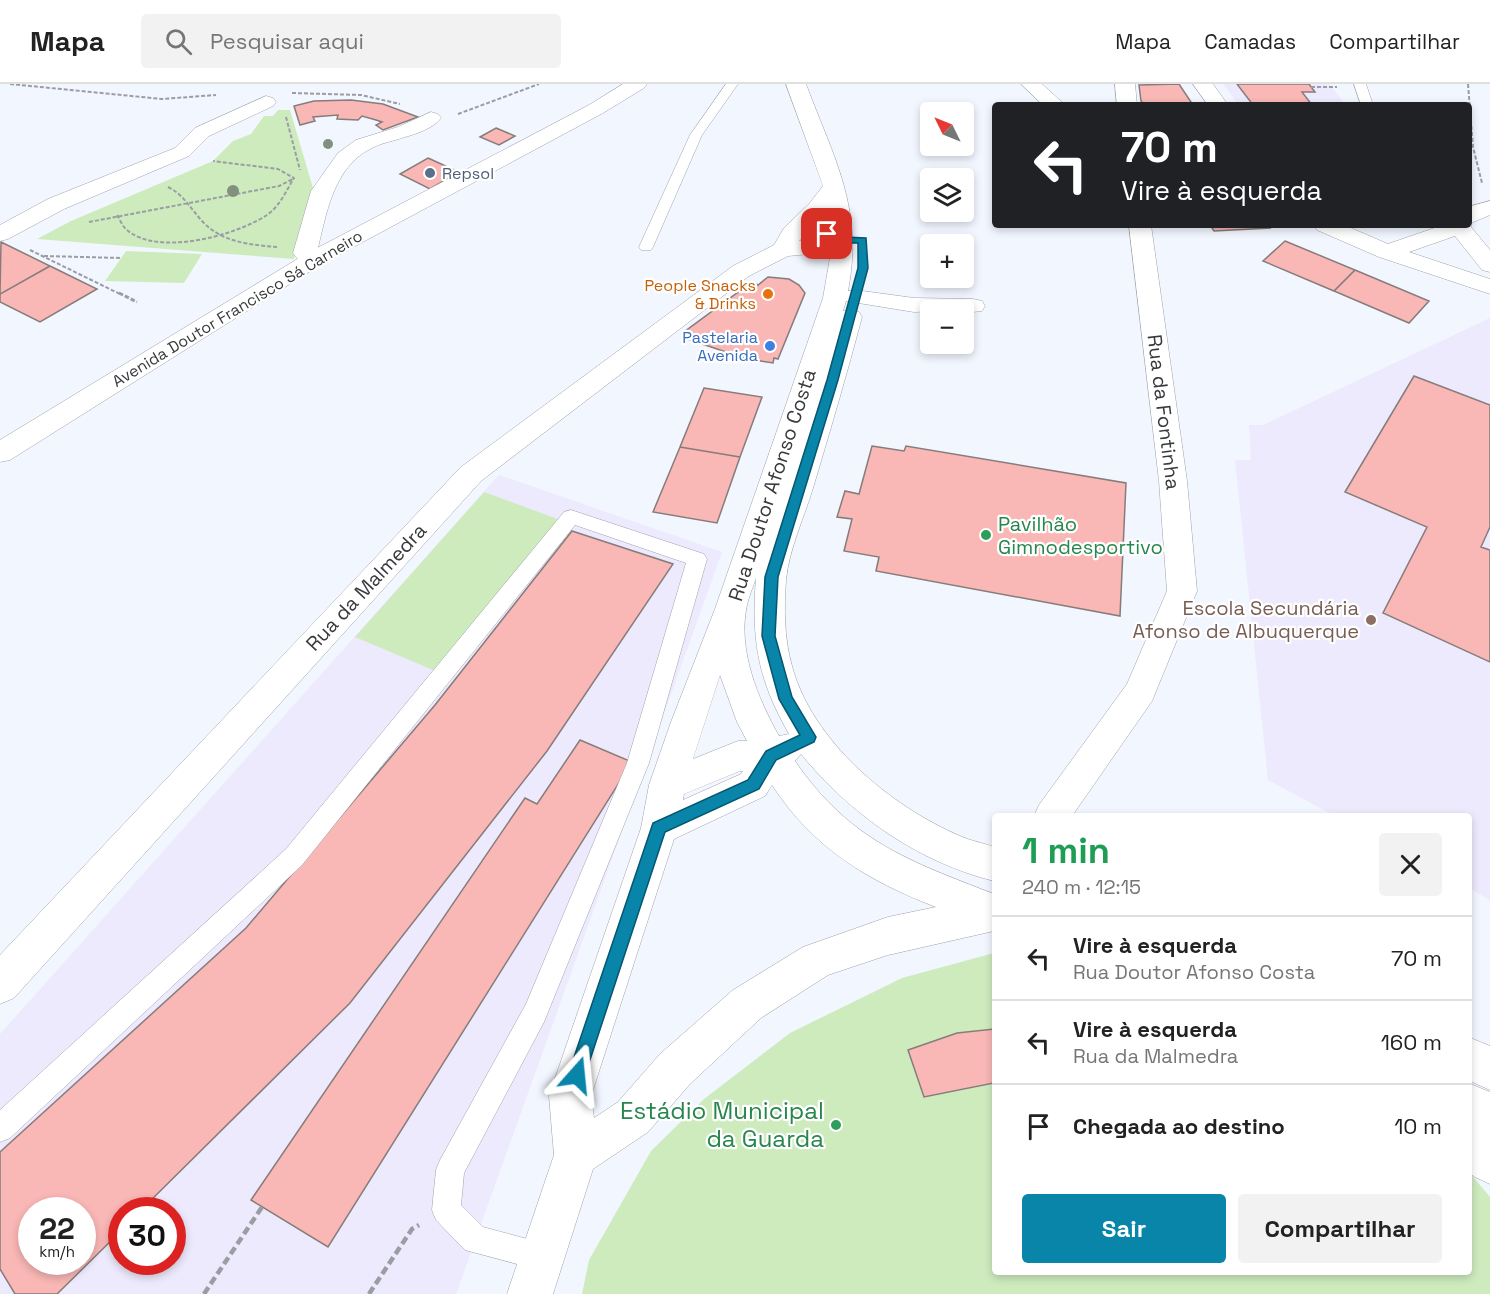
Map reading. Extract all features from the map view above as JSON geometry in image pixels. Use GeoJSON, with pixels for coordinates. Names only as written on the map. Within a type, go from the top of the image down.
{"type":"FeatureCollection","features":[{"type":"Feature","properties":{"kind":"street","name":"Avenida Doutor Francisco Sá Carneiro"},"geometry":{"type":"LineString","coordinates":[[0,453],[309,253],[596,109],[637,84]]}},
{"type":"Feature","properties":{"kind":"street","name":"Rua Doutor Afonso Costa"},"geometry":{"type":"LineString","coordinates":[[796,84],[853,240]]}},
{"type":"Feature","properties":{"kind":"street","name":"Rua Doutor Afonso Costa"},"geometry":{"type":"LineString","coordinates":[[815,84],[851,183],[853,240],[841,271],[830,285],[731,607],[732,656],[749,713],[771,756],[801,797],[838,836],[895,872],[992,911]]}},
{"type":"Feature","properties":{"kind":"street"},"geometry":{"type":"LineString","coordinates":[[1031,84],[1052,102]]}},
{"type":"Feature","properties":{"kind":"street"},"geometry":{"type":"LineString","coordinates":[[1125,84],[1127,102]]}},
{"type":"Feature","properties":{"kind":"street"},"geometry":{"type":"LineString","coordinates":[[1203,84],[1216,102]]}},
{"type":"Feature","properties":{"kind":"street"},"geometry":{"type":"LineString","coordinates":[[0,234],[56,204],[182,152],[202,132],[266,102]]}},
{"type":"Feature","properties":{"kind":"street"},"geometry":{"type":"LineString","coordinates":[[309,253],[322,191],[345,157],[363,144],[405,131],[431,118]]}},
{"type":"Feature","properties":{"kind":"street","name":"Rua da Malmedra"},"geometry":{"type":"LineString","coordinates":[[0,984],[471,474],[741,271],[787,241],[817,209],[834,185]]}},
{"type":"Feature","properties":{"kind":"street"},"geometry":{"type":"LineString","coordinates":[[1472,221],[1490,264]]}},
{"type":"Feature","properties":{"kind":"street","name":"Rua da Fontinha"},"geometry":{"type":"LineString","coordinates":[[1054,813],[1140,691],[1182,591],[1173,480],[1140,228]]}},
{"type":"Feature","properties":{"kind":"street"},"geometry":{"type":"LineString","coordinates":[[1331,228],[1387,252],[1490,287]]}},
{"type":"Feature","properties":{"kind":"street"},"geometry":{"type":"LineString","coordinates":[[1387,252],[1442,228]]}},
{"type":"Feature","properties":{"kind":"street","name":"Rua da Malmedra"},"geometry":{"type":"LineString","coordinates":[[787,241],[825,247],[853,240]]}},
{"type":"Feature","properties":{"kind":"street"},"geometry":{"type":"LineString","coordinates":[[787,241],[830,285],[920,305]]}},
{"type":"Feature","properties":{"kind":"street","name":"Rua Doutor Afonso Costa"},"geometry":{"type":"LineString","coordinates":[[830,285],[771,577],[768,636],[786,699],[809,737],[835,771],[877,808],[940,845],[992,863]]}},
{"type":"Feature","properties":{"kind":"street"},"geometry":{"type":"LineString","coordinates":[[536,1275],[576,1155],[570,1096],[659,828],[667,785],[708,663],[731,607]]}},
{"type":"Feature","properties":{"kind":"street"},"geometry":{"type":"LineString","coordinates":[[667,785],[738,756],[771,756],[809,737]]}},
{"type":"Feature","properties":{"kind":"street"},"geometry":{"type":"LineString","coordinates":[[659,828],[753,785],[771,756]]}},
{"type":"Feature","properties":{"kind":"street"},"geometry":{"type":"LineString","coordinates":[[576,1155],[633,1117],[675,1069],[747,1004],[817,960],[888,936],[992,912]]}},
{"type":"Feature","properties":{"kind":"street"},"geometry":{"type":"LineString","coordinates":[[1472,1059],[1490,1069]]}},
{"type":"Feature","properties":{"kind":"street"},"geometry":{"type":"LineString","coordinates":[[1472,1106],[1490,1115]]}},
{"type":"Feature","properties":{"kind":"street"},"geometry":{"type":"LineString","coordinates":[[1472,1145],[1490,1162]]}},
{"type":"Feature","properties":{"kind":"lane"},"geometry":{"type":"LineString","coordinates":[[646,247],[696,135],[732,84]]}},
{"type":"Feature","properties":{"kind":"lane"},"geometry":{"type":"LineString","coordinates":[[1360,84],[1367,102]]}},
{"type":"Feature","properties":{"kind":"lane"},"geometry":{"type":"LineString","coordinates":[[0,1128],[294,857],[571,517],[697,559],[638,763],[535,1013],[450,1170],[446,1210],[475,1240],[536,1275]]}},
{"type":"Feature","properties":{"kind":"path"},"geometry":{"type":"LineString","coordinates":[[431,118],[455,115],[539,84]]}},
{"type":"Feature","properties":{"kind":"path"},"geometry":{"type":"LineString","coordinates":[[1468,84],[1469,102]]}},
{"type":"Feature","properties":{"kind":"path"},"geometry":{"type":"LineString","coordinates":[[118,216],[124,227],[132,233],[157,241],[190,241],[222,236],[242,229],[269,214],[278,205],[301,168],[285,113]]}},
{"type":"Feature","properties":{"kind":"path"},"geometry":{"type":"LineString","coordinates":[[1472,134],[1483,185]]}},
{"type":"Feature","properties":{"kind":"path"},"geometry":{"type":"LineString","coordinates":[[210,160],[278,169],[294,178]]}},
{"type":"Feature","properties":{"kind":"path"},"geometry":{"type":"LineString","coordinates":[[163,185],[182,194],[201,220],[222,236],[252,245],[309,253]]}},
{"type":"Feature","properties":{"kind":"path"},"geometry":{"type":"LineString","coordinates":[[85,223],[279,186]]}},
{"type":"Feature","properties":{"kind":"path"},"geometry":{"type":"LineString","coordinates":[[23,247],[137,302]]}},
{"type":"Feature","properties":{"kind":"path"},"geometry":{"type":"LineString","coordinates":[[41,255],[121,258]]}},
{"type":"Feature","properties":{"kind":"path"},"geometry":{"type":"LineString","coordinates":[[204,1294],[262,1207]]}},
{"type":"Feature","properties":{"kind":"path"},"geometry":{"type":"LineString","coordinates":[[369,1294],[412,1229],[446,1210]]}},
{"type":"Feature","properties":{"kind":"shaded area"},"geometry":{"type":"Polygon","coordinates":[[[1223,84],[1329,84],[1344,102],[1237,102],[1223,84]]]}},
{"type":"Feature","properties":{"kind":"shaded area","name":"Escola Secundária Afonso de Albuquerque"},"geometry":{"type":"Polygon","coordinates":[[[1490,318],[1490,900],[1472,890],[1472,813],[1329,813],[1268,780],[1235,460],[1251,460],[1249,425],[1263,425],[1490,318]]]}},
{"type":"Feature","properties":{"kind":"shaded area"},"geometry":{"type":"Polygon","coordinates":[[[499,475],[722,552],[456,1294],[0,1294],[0,1034],[499,475]]]}},
{"type":"Feature","properties":{"kind":"green space"},"geometry":{"type":"Polygon","coordinates":[[[278,110],[290,110],[313,188],[294,259],[37,239],[71,221],[213,161],[233,141],[251,134],[264,116],[273,116],[278,110]]]}},
{"type":"Feature","properties":{"kind":"green space"},"geometry":{"type":"Polygon","coordinates":[[[126,251],[202,254],[184,283],[105,281],[126,251]]]}},
{"type":"Feature","properties":{"kind":"green space"},"geometry":{"type":"Polygon","coordinates":[[[484,492],[563,521],[440,673],[355,637],[484,492]]]}},
{"type":"Feature","properties":{"kind":"green space","name":"Estádio Municipal da Guarda"},"geometry":{"type":"Polygon","coordinates":[[[992,954],[992,1275],[1472,1275],[1472,1176],[1490,1197],[1490,1294],[582,1294],[589,1260],[651,1151],[704,1099],[790,1033],[902,978],[992,954]]]}},
{"type":"Feature","properties":{"kind":"building"},"geometry":{"type":"Polygon","coordinates":[[[1179,84],[1191,102],[1142,102],[1139,85],[1179,84]]]}},
{"type":"Feature","properties":{"kind":"building"},"geometry":{"type":"Polygon","coordinates":[[[1237,84],[1309,84],[1315,92],[1302,92],[1310,102],[1251,102],[1237,84]]]}},
{"type":"Feature","properties":{"kind":"building"},"geometry":{"type":"Polygon","coordinates":[[[351,100],[383,104],[418,117],[383,130],[376,125],[382,122],[362,116],[358,120],[337,119],[338,115],[313,117],[315,121],[300,125],[294,106],[314,101],[351,100]]]}},
{"type":"Feature","properties":{"kind":"building"},"geometry":{"type":"Polygon","coordinates":[[[496,128],[515,136],[499,145],[480,137],[496,128]]]}},
{"type":"Feature","properties":{"kind":"building"},"geometry":{"type":"Polygon","coordinates":[[[428,158],[459,172],[430,189],[400,174],[428,158]]]}},
{"type":"Feature","properties":{"kind":"building"},"geometry":{"type":"Polygon","coordinates":[[[1212,228],[1270,228],[1214,231],[1212,228]]]}},
{"type":"Feature","properties":{"kind":"building"},"geometry":{"type":"Polygon","coordinates":[[[1285,241],[1355,270],[1334,291],[1263,261],[1285,241]]]}},
{"type":"Feature","properties":{"kind":"building"},"geometry":{"type":"Polygon","coordinates":[[[1,242],[50,266],[0,294],[1,242]]]}},
{"type":"Feature","properties":{"kind":"building"},"geometry":{"type":"Polygon","coordinates":[[[50,266],[97,289],[40,322],[0,302],[0,294],[50,266]]]}},
{"type":"Feature","properties":{"kind":"building"},"geometry":{"type":"Polygon","coordinates":[[[1355,270],[1429,301],[1409,323],[1334,291],[1355,270]]]}},
{"type":"Feature","properties":{"kind":"building"},"geometry":{"type":"Polygon","coordinates":[[[768,277],[789,279],[799,285],[805,293],[778,359],[774,358],[773,363],[747,359],[684,338],[684,332],[752,282],[758,285],[768,277]]]}},
{"type":"Feature","properties":{"kind":"building"},"geometry":{"type":"Polygon","coordinates":[[[1414,376],[1490,405],[1490,527],[1481,547],[1490,550],[1490,662],[1383,613],[1427,527],[1345,492],[1414,376]]]}},
{"type":"Feature","properties":{"kind":"building"},"geometry":{"type":"Polygon","coordinates":[[[704,388],[762,397],[740,457],[680,447],[704,388]]]}},
{"type":"Feature","properties":{"kind":"building","name":"Pavilhão Gimnodesportivo"},"geometry":{"type":"Polygon","coordinates":[[[872,446],[904,451],[906,446],[1126,483],[1120,616],[876,571],[879,557],[844,551],[852,519],[837,517],[845,491],[859,494],[872,446]]]}},
{"type":"Feature","properties":{"kind":"building"},"geometry":{"type":"Polygon","coordinates":[[[680,447],[740,457],[717,523],[653,512],[680,447]]]}},
{"type":"Feature","properties":{"kind":"building"},"geometry":{"type":"Polygon","coordinates":[[[572,531],[673,564],[547,751],[350,1003],[154,1197],[108,1197],[108,1244],[96,1256],[96,1197],[18,1197],[18,1275],[76,1275],[57,1294],[15,1294],[0,1269],[0,1152],[246,928],[435,705],[572,531]]]}},
{"type":"Feature","properties":{"kind":"building"},"geometry":{"type":"Polygon","coordinates":[[[580,740],[632,762],[328,1247],[251,1200],[525,798],[537,804],[580,740]]]}},
{"type":"Feature","properties":{"kind":"building"},"geometry":{"type":"Polygon","coordinates":[[[992,1029],[992,1083],[924,1097],[908,1050],[957,1033],[992,1029]]]}},
{"type":"Feature","properties":{"kind":"place","name":"Repsol"},"geometry":{"type":"Point","coordinates":[430,173]}},
{"type":"Feature","properties":{"kind":"place","name":"People Snacks & Drinks"},"geometry":{"type":"Point","coordinates":[768,294]}},
{"type":"Feature","properties":{"kind":"place","name":"Pastelaria Avenida"},"geometry":{"type":"Point","coordinates":[770,346]}},
{"type":"Feature","properties":{"kind":"place","name":"Pavilhão Gimnodesportivo"},"geometry":{"type":"Point","coordinates":[986,535]}},
{"type":"Feature","properties":{"kind":"place","name":"Escola Secundária Afonso de Albuquerque"},"geometry":{"type":"Point","coordinates":[1371,620]}},
{"type":"Feature","properties":{"kind":"place","name":"Estádio Municipal da Guarda"},"geometry":{"type":"Point","coordinates":[836,1125]}},
{"type":"Feature","properties":{"kind":"route"},"geometry":{"type":"LineString","coordinates":[[577,1075],[659,828],[753,785],[771,756],[809,737],[786,699],[768,636],[771,577],[832,380],[863,268],[863,240],[843,240],[827,234]]}}]}
